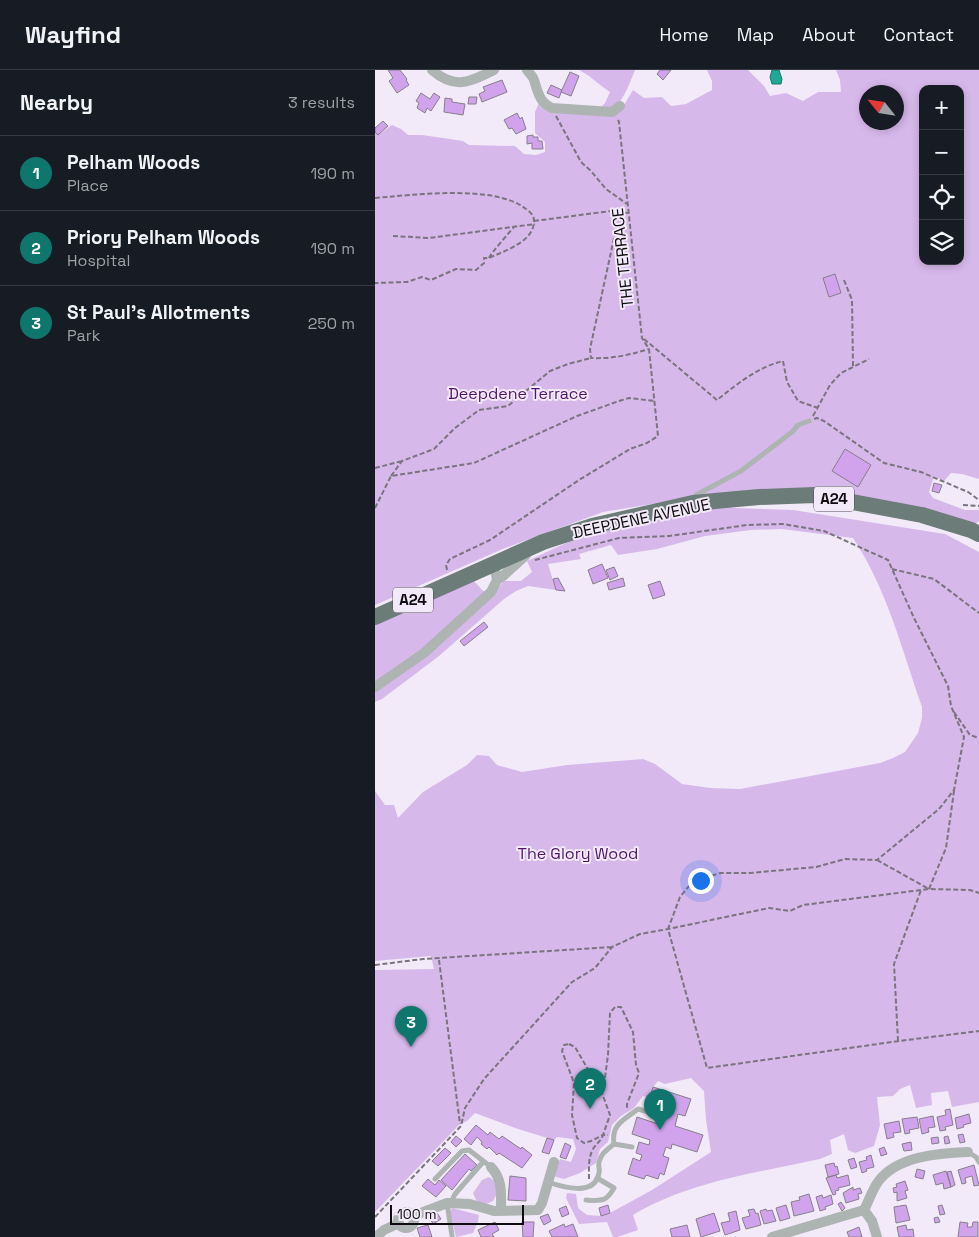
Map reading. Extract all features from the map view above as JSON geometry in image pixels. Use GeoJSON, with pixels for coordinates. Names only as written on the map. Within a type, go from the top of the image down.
{"type":"FeatureCollection","features":[{"type":"Feature","properties":{"kind":"highway","name":"DEEPDENE AVENUE"},"geometry":{"type":"LineString","coordinates":[[375,617],[496,572],[543,542],[592,526],[693,503],[759,497],[815,495],[922,515],[979,534]]}},
{"type":"Feature","properties":{"kind":"street"},"geometry":{"type":"LineString","coordinates":[[432,70],[445,79],[461,82],[476,80],[494,70]]}},
{"type":"Feature","properties":{"kind":"street"},"geometry":{"type":"LineString","coordinates":[[527,70],[534,78],[540,100],[552,108],[616,109]]}},
{"type":"Feature","properties":{"kind":"street"},"geometry":{"type":"LineString","coordinates":[[375,687],[404,668],[439,640],[491,592],[496,572],[503,576],[543,542]]}},
{"type":"Feature","properties":{"kind":"street"},"geometry":{"type":"LineString","coordinates":[[772,1237],[864,1210],[878,1182],[895,1168],[927,1155],[968,1152]]}},
{"type":"Feature","properties":{"kind":"street"},"geometry":{"type":"LineString","coordinates":[[375,1237],[384,1230],[399,1223],[399,1217],[403,1212],[409,1212],[413,1216],[449,1203],[470,1204],[479,1208],[501,1210],[539,1210],[553,1162]]}},
{"type":"Feature","properties":{"kind":"street"},"geometry":{"type":"LineString","coordinates":[[487,1164],[497,1174],[501,1182],[501,1210]]}},
{"type":"Feature","properties":{"kind":"street"},"geometry":{"type":"LineString","coordinates":[[864,1210],[873,1221],[877,1237]]}},
{"type":"Feature","properties":{"kind":"lane"},"geometry":{"type":"LineString","coordinates":[[693,503],[696,495],[741,471],[793,432],[798,425],[809,421]]}},
{"type":"Feature","properties":{"kind":"lane"},"geometry":{"type":"LineString","coordinates":[[614,1144],[613,1133],[616,1127],[629,1116],[638,1109],[652,1113]]}},
{"type":"Feature","properties":{"kind":"lane"},"geometry":{"type":"LineString","coordinates":[[547,1182],[575,1190],[589,1186],[597,1178],[599,1162],[603,1152],[614,1144],[632,1147]]}},
{"type":"Feature","properties":{"kind":"lane"},"geometry":{"type":"LineString","coordinates":[[435,1179],[465,1150],[469,1150],[487,1164],[455,1194],[449,1203],[452,1236]]}},
{"type":"Feature","properties":{"kind":"lane"},"geometry":{"type":"LineString","coordinates":[[968,1152],[976,1157],[979,1162]]}},
{"type":"Feature","properties":{"kind":"lane"},"geometry":{"type":"LineString","coordinates":[[587,1200],[600,1201],[609,1197],[614,1188],[597,1178]]}},
{"type":"Feature","properties":{"kind":"path"},"geometry":{"type":"LineString","coordinates":[[552,108],[581,162],[606,189],[627,204]]}},
{"type":"Feature","properties":{"kind":"path","name":"THE TERRACE"},"geometry":{"type":"LineString","coordinates":[[448,574],[446,565],[450,559],[490,540],[579,480],[630,449],[647,443],[658,436],[649,349],[642,338],[619,122],[616,109]]}},
{"type":"Feature","properties":{"kind":"path"},"geometry":{"type":"LineString","coordinates":[[375,198],[450,194],[484,195],[519,203],[531,213],[534,222],[532,230],[521,244],[489,258],[484,258],[485,263],[476,270],[457,270],[431,280],[422,277],[407,282],[375,283]]}},
{"type":"Feature","properties":{"kind":"path"},"geometry":{"type":"LineString","coordinates":[[393,236],[429,238],[514,227],[534,222],[611,211],[628,212]]}},
{"type":"Feature","properties":{"kind":"path"},"geometry":{"type":"LineString","coordinates":[[591,358],[591,349],[619,215],[628,212]]}},
{"type":"Feature","properties":{"kind":"path"},"geometry":{"type":"LineString","coordinates":[[489,258],[491,252],[498,248],[514,227]]}},
{"type":"Feature","properties":{"kind":"path"},"geometry":{"type":"LineString","coordinates":[[844,280],[852,300],[853,366]]}},
{"type":"Feature","properties":{"kind":"path"},"geometry":{"type":"LineString","coordinates":[[642,338],[717,400],[736,385],[769,364],[783,361],[787,382],[798,401],[818,408]]}},
{"type":"Feature","properties":{"kind":"path"},"geometry":{"type":"LineString","coordinates":[[375,468],[402,461],[435,448],[455,428],[479,410],[508,406],[550,371],[591,358],[606,359],[649,349]]}},
{"type":"Feature","properties":{"kind":"path"},"geometry":{"type":"LineString","coordinates":[[809,421],[830,385],[841,373],[869,359]]}},
{"type":"Feature","properties":{"kind":"path"},"geometry":{"type":"LineString","coordinates":[[391,476],[474,463],[577,416],[619,401],[629,398],[655,401]]}},
{"type":"Feature","properties":{"kind":"path"},"geometry":{"type":"LineString","coordinates":[[809,421],[817,418],[824,421],[884,463],[921,472],[968,492],[979,500]]}},
{"type":"Feature","properties":{"kind":"path"},"geometry":{"type":"LineString","coordinates":[[375,508],[391,476],[402,461]]}},
{"type":"Feature","properties":{"kind":"path"},"geometry":{"type":"LineString","coordinates":[[963,505],[979,506]]}},
{"type":"Feature","properties":{"kind":"path"},"geometry":{"type":"LineString","coordinates":[[516,564],[619,538],[669,536],[747,525],[783,524],[823,531],[888,560],[913,618],[948,686],[951,706],[964,737],[946,848],[929,889]]}},
{"type":"Feature","properties":{"kind":"path"},"geometry":{"type":"LineString","coordinates":[[892,569],[934,579],[979,613]]}},
{"type":"Feature","properties":{"kind":"path"},"geometry":{"type":"LineString","coordinates":[[951,706],[970,735],[979,738]]}},
{"type":"Feature","properties":{"kind":"path"},"geometry":{"type":"LineString","coordinates":[[877,860],[939,810],[954,790]]}},
{"type":"Feature","properties":{"kind":"path"},"geometry":{"type":"LineString","coordinates":[[929,889],[877,860],[845,859],[817,867],[751,873],[721,873],[694,880],[680,897],[668,930],[707,1068],[979,1031]]}},
{"type":"Feature","properties":{"kind":"path"},"geometry":{"type":"LineString","coordinates":[[375,965],[423,959],[613,947],[640,934],[668,930],[769,908],[790,911],[803,905],[929,889],[970,890],[979,893]]}},
{"type":"Feature","properties":{"kind":"path"},"geometry":{"type":"LineString","coordinates":[[899,1041],[894,964],[921,890]]}},
{"type":"Feature","properties":{"kind":"path"},"geometry":{"type":"LineString","coordinates":[[375,1217],[461,1126],[465,1108],[485,1078],[572,982],[595,968],[613,947]]}},
{"type":"Feature","properties":{"kind":"path"},"geometry":{"type":"LineString","coordinates":[[439,959],[461,1126]]}},
{"type":"Feature","properties":{"kind":"path"},"geometry":{"type":"LineString","coordinates":[[604,1084],[589,1071],[575,1047],[564,1044],[561,1051],[574,1083],[572,1114],[577,1138],[583,1142],[591,1142],[603,1136],[610,1115],[602,1092],[604,1084],[608,1055],[610,1013],[615,1007],[621,1007],[633,1032],[636,1064],[639,1073],[627,1104],[629,1116]]}},
{"type":"Feature","properties":{"kind":"green space"},"geometry":{"type":"Polygon","coordinates":[[[579,70],[635,70],[619,103],[614,107],[600,108],[605,103],[610,92],[579,70]]]}},
{"type":"Feature","properties":{"kind":"green space","name":"Deepdene Terrace"},"geometry":{"type":"Polygon","coordinates":[[[707,70],[748,70],[764,86],[770,96],[786,93],[803,101],[818,92],[841,92],[840,80],[836,70],[979,70],[979,479],[951,473],[944,481],[934,476],[929,492],[933,498],[965,510],[979,510],[979,521],[971,528],[854,499],[695,497],[603,512],[505,548],[375,605],[375,132],[378,135],[392,125],[408,135],[422,135],[463,141],[469,145],[515,146],[524,154],[536,155],[545,152],[545,142],[535,133],[535,112],[539,103],[582,112],[624,105],[633,90],[644,98],[662,97],[671,106],[686,104],[712,90],[712,81],[707,70]]]}},
{"type":"Feature","properties":{"kind":"green space","name":"The Glory Wood"},"geometry":{"type":"Polygon","coordinates":[[[707,507],[793,510],[945,534],[979,552],[979,1102],[952,1107],[948,1091],[931,1093],[932,1105],[916,1108],[910,1085],[900,1089],[893,1096],[877,1097],[880,1125],[874,1146],[855,1153],[848,1150],[844,1134],[830,1140],[832,1154],[820,1159],[701,1186],[655,1203],[633,1215],[638,1230],[617,1237],[613,1237],[607,1222],[579,1224],[566,1198],[567,1193],[576,1194],[578,1208],[587,1215],[601,1216],[652,1190],[711,1152],[704,1091],[691,1078],[665,1084],[658,1081],[653,1087],[650,1098],[643,1096],[634,1108],[621,1116],[612,1125],[608,1142],[600,1149],[596,1163],[580,1173],[564,1179],[556,1177],[553,1173],[560,1159],[571,1162],[576,1149],[573,1139],[557,1137],[554,1140],[475,1113],[467,1121],[459,1125],[375,1212],[375,970],[434,969],[431,956],[375,961],[375,791],[385,805],[394,805],[398,818],[423,792],[467,765],[477,755],[489,756],[497,765],[522,772],[567,765],[643,759],[655,764],[682,784],[710,788],[740,789],[880,763],[905,752],[918,733],[922,718],[922,707],[885,599],[853,538],[782,529],[751,530],[705,536],[657,549],[618,555],[611,545],[579,554],[581,559],[548,564],[556,590],[528,586],[516,591],[504,599],[439,656],[382,699],[375,702],[375,623],[474,581],[491,596],[504,581],[521,581],[532,572],[527,561],[577,538],[634,520],[707,507]]]}},
{"type":"Feature","properties":{"kind":"green space"},"geometry":{"type":"Polygon","coordinates":[[[489,1177],[497,1183],[498,1192],[493,1201],[486,1204],[477,1202],[473,1193],[482,1180],[489,1177]]]}},
{"type":"Feature","properties":{"kind":"green space"},"geometry":{"type":"Polygon","coordinates":[[[452,1208],[479,1215],[473,1233],[456,1237],[450,1212],[452,1208]]]}},
{"type":"Feature","properties":{"kind":"shaded area"},"geometry":{"type":"Polygon","coordinates":[[[772,70],[779,70],[782,79],[781,84],[772,84],[770,77],[772,70]]]}},
{"type":"Feature","properties":{"kind":"building"},"geometry":{"type":"Polygon","coordinates":[[[388,70],[400,70],[409,85],[397,93],[389,81],[393,78],[388,70]]]}},
{"type":"Feature","properties":{"kind":"building"},"geometry":{"type":"Polygon","coordinates":[[[660,70],[671,70],[663,80],[657,74],[660,70]]]}},
{"type":"Feature","properties":{"kind":"building"},"geometry":{"type":"Polygon","coordinates":[[[570,72],[579,76],[571,96],[561,92],[570,72]]]}},
{"type":"Feature","properties":{"kind":"building"},"geometry":{"type":"Polygon","coordinates":[[[502,80],[507,92],[482,102],[479,94],[485,91],[483,87],[502,80]]]}},
{"type":"Feature","properties":{"kind":"building"},"geometry":{"type":"Polygon","coordinates":[[[551,85],[562,90],[559,98],[547,93],[551,85]]]}},
{"type":"Feature","properties":{"kind":"building"},"geometry":{"type":"Polygon","coordinates":[[[421,93],[430,99],[434,93],[440,97],[431,111],[427,108],[425,113],[417,108],[419,103],[416,101],[421,93]]]}},
{"type":"Feature","properties":{"kind":"building"},"geometry":{"type":"Polygon","coordinates":[[[469,97],[477,97],[476,104],[468,104],[469,97]]]}},
{"type":"Feature","properties":{"kind":"building"},"geometry":{"type":"Polygon","coordinates":[[[445,98],[452,99],[452,102],[465,104],[463,115],[444,112],[445,98]]]}},
{"type":"Feature","properties":{"kind":"building"},"geometry":{"type":"Polygon","coordinates":[[[517,113],[520,119],[522,117],[526,129],[516,134],[512,128],[509,129],[504,120],[517,113]]]}},
{"type":"Feature","properties":{"kind":"building"},"geometry":{"type":"Polygon","coordinates":[[[383,121],[388,126],[378,135],[375,132],[375,128],[383,121]]]}},
{"type":"Feature","properties":{"kind":"building"},"geometry":{"type":"Polygon","coordinates":[[[533,135],[533,137],[538,137],[538,141],[542,141],[543,149],[532,149],[532,143],[527,144],[527,136],[533,135]]]}},
{"type":"Feature","properties":{"kind":"building"},"geometry":{"type":"Polygon","coordinates":[[[835,274],[841,293],[829,297],[823,278],[835,274]]]}},
{"type":"Feature","properties":{"kind":"building"},"geometry":{"type":"Polygon","coordinates":[[[845,449],[871,465],[858,487],[832,471],[845,449]]]}},
{"type":"Feature","properties":{"kind":"building"},"geometry":{"type":"Polygon","coordinates":[[[934,483],[942,485],[939,493],[932,491],[934,483]]]}},
{"type":"Feature","properties":{"kind":"building"},"geometry":{"type":"Polygon","coordinates":[[[602,564],[608,578],[593,584],[588,570],[602,564]]]}},
{"type":"Feature","properties":{"kind":"building"},"geometry":{"type":"Polygon","coordinates":[[[614,567],[618,576],[610,580],[606,570],[614,567]]]}},
{"type":"Feature","properties":{"kind":"building"},"geometry":{"type":"Polygon","coordinates":[[[558,578],[565,591],[556,590],[553,579],[558,578]]]}},
{"type":"Feature","properties":{"kind":"building"},"geometry":{"type":"Polygon","coordinates":[[[623,578],[625,586],[609,590],[607,583],[623,578]]]}},
{"type":"Feature","properties":{"kind":"building"},"geometry":{"type":"Polygon","coordinates":[[[660,581],[665,595],[653,599],[648,585],[660,581]]]}},
{"type":"Feature","properties":{"kind":"building"},"geometry":{"type":"Polygon","coordinates":[[[484,622],[488,627],[464,646],[460,641],[484,622]]]}},
{"type":"Feature","properties":{"kind":"building"},"geometry":{"type":"Polygon","coordinates":[[[653,1087],[691,1099],[685,1116],[678,1114],[675,1126],[703,1135],[697,1152],[672,1144],[671,1149],[666,1147],[663,1156],[669,1158],[664,1175],[660,1173],[658,1179],[646,1175],[644,1179],[628,1174],[633,1158],[640,1161],[642,1155],[636,1153],[639,1142],[649,1145],[650,1140],[632,1134],[637,1117],[658,1124],[663,1108],[648,1104],[653,1087]]]}},
{"type":"Feature","properties":{"kind":"building"},"geometry":{"type":"Polygon","coordinates":[[[950,1109],[953,1125],[945,1127],[946,1130],[940,1131],[937,1117],[946,1115],[945,1110],[950,1109]]]}},
{"type":"Feature","properties":{"kind":"building"},"geometry":{"type":"Polygon","coordinates":[[[969,1114],[971,1123],[957,1129],[955,1118],[969,1114]]]}},
{"type":"Feature","properties":{"kind":"building"},"geometry":{"type":"Polygon","coordinates":[[[933,1116],[935,1127],[928,1128],[929,1132],[922,1134],[919,1119],[933,1116]]]}},
{"type":"Feature","properties":{"kind":"building"},"geometry":{"type":"Polygon","coordinates":[[[917,1117],[919,1128],[909,1130],[910,1133],[905,1134],[902,1119],[917,1117]]]}},
{"type":"Feature","properties":{"kind":"building"},"geometry":{"type":"Polygon","coordinates":[[[899,1121],[901,1132],[893,1133],[894,1137],[887,1139],[884,1124],[899,1121]]]}},
{"type":"Feature","properties":{"kind":"building"},"geometry":{"type":"Polygon","coordinates":[[[476,1125],[488,1135],[490,1132],[499,1139],[502,1136],[532,1155],[522,1168],[499,1153],[497,1155],[489,1147],[487,1149],[477,1137],[471,1145],[464,1139],[476,1125]]]}},
{"type":"Feature","properties":{"kind":"building"},"geometry":{"type":"Polygon","coordinates":[[[963,1134],[965,1142],[960,1143],[958,1135],[963,1134]]]}},
{"type":"Feature","properties":{"kind":"building"},"geometry":{"type":"Polygon","coordinates":[[[456,1136],[462,1141],[456,1147],[451,1142],[456,1136]]]}},
{"type":"Feature","properties":{"kind":"building"},"geometry":{"type":"Polygon","coordinates":[[[948,1136],[950,1143],[945,1144],[944,1137],[948,1136]]]}},
{"type":"Feature","properties":{"kind":"building"},"geometry":{"type":"Polygon","coordinates":[[[938,1137],[939,1143],[932,1144],[931,1138],[938,1137]]]}},
{"type":"Feature","properties":{"kind":"building"},"geometry":{"type":"Polygon","coordinates":[[[547,1138],[554,1140],[549,1154],[542,1152],[547,1138]]]}},
{"type":"Feature","properties":{"kind":"building"},"geometry":{"type":"Polygon","coordinates":[[[911,1142],[912,1150],[904,1151],[902,1144],[911,1142]]]}},
{"type":"Feature","properties":{"kind":"building"},"geometry":{"type":"Polygon","coordinates":[[[565,1143],[571,1146],[566,1159],[560,1157],[565,1143]]]}},
{"type":"Feature","properties":{"kind":"building"},"geometry":{"type":"Polygon","coordinates":[[[884,1147],[887,1154],[881,1156],[879,1149],[884,1147]]]}},
{"type":"Feature","properties":{"kind":"building"},"geometry":{"type":"Polygon","coordinates":[[[445,1148],[451,1153],[438,1166],[432,1161],[445,1148]]]}},
{"type":"Feature","properties":{"kind":"building"},"geometry":{"type":"Polygon","coordinates":[[[465,1154],[477,1165],[471,1171],[469,1169],[452,1190],[441,1180],[465,1154]]]}},
{"type":"Feature","properties":{"kind":"building"},"geometry":{"type":"Polygon","coordinates":[[[871,1155],[874,1167],[866,1169],[867,1171],[862,1173],[859,1162],[867,1160],[866,1157],[871,1155]]]}},
{"type":"Feature","properties":{"kind":"building"},"geometry":{"type":"Polygon","coordinates":[[[854,1158],[857,1167],[851,1169],[848,1160],[854,1158]]]}},
{"type":"Feature","properties":{"kind":"building"},"geometry":{"type":"Polygon","coordinates":[[[834,1163],[839,1174],[828,1177],[825,1165],[834,1163]]]}},
{"type":"Feature","properties":{"kind":"building"},"geometry":{"type":"Polygon","coordinates":[[[974,1165],[979,1185],[974,1186],[972,1176],[965,1178],[966,1183],[962,1184],[958,1170],[974,1165]]]}},
{"type":"Feature","properties":{"kind":"building"},"geometry":{"type":"Polygon","coordinates":[[[917,1169],[925,1171],[923,1179],[915,1177],[917,1169]]]}},
{"type":"Feature","properties":{"kind":"building"},"geometry":{"type":"Polygon","coordinates":[[[946,1171],[951,1187],[944,1189],[943,1183],[936,1185],[933,1175],[946,1171]]]}},
{"type":"Feature","properties":{"kind":"building"},"geometry":{"type":"Polygon","coordinates":[[[951,1171],[955,1185],[951,1187],[947,1172],[951,1171]]]}},
{"type":"Feature","properties":{"kind":"building"},"geometry":{"type":"Polygon","coordinates":[[[836,1175],[837,1178],[848,1175],[850,1185],[838,1188],[839,1190],[835,1191],[836,1194],[833,1195],[826,1178],[836,1175]]]}},
{"type":"Feature","properties":{"kind":"building"},"geometry":{"type":"Polygon","coordinates":[[[510,1176],[526,1178],[526,1201],[508,1200],[510,1176]]]}},
{"type":"Feature","properties":{"kind":"building"},"geometry":{"type":"Polygon","coordinates":[[[428,1179],[435,1185],[439,1180],[446,1186],[436,1197],[422,1186],[428,1179]]]}},
{"type":"Feature","properties":{"kind":"building"},"geometry":{"type":"Polygon","coordinates":[[[905,1181],[908,1190],[905,1191],[907,1198],[897,1201],[897,1192],[894,1193],[893,1188],[897,1187],[896,1184],[905,1181]]]}},
{"type":"Feature","properties":{"kind":"building"},"geometry":{"type":"Polygon","coordinates":[[[853,1187],[853,1190],[860,1188],[862,1193],[858,1194],[859,1199],[846,1203],[843,1193],[853,1187]]]}},
{"type":"Feature","properties":{"kind":"building"},"geometry":{"type":"Polygon","coordinates":[[[809,1194],[814,1211],[794,1216],[791,1202],[800,1200],[799,1197],[809,1194]]]}},
{"type":"Feature","properties":{"kind":"building"},"geometry":{"type":"Polygon","coordinates":[[[822,1195],[823,1198],[831,1195],[833,1204],[820,1211],[816,1197],[822,1195]]]}},
{"type":"Feature","properties":{"kind":"building"},"geometry":{"type":"Polygon","coordinates":[[[841,1202],[845,1208],[842,1211],[838,1204],[841,1202]]]}},
{"type":"Feature","properties":{"kind":"building"},"geometry":{"type":"Polygon","coordinates":[[[608,1205],[610,1213],[601,1216],[599,1208],[608,1205]]]}},
{"type":"Feature","properties":{"kind":"building"},"geometry":{"type":"Polygon","coordinates":[[[786,1205],[790,1218],[780,1221],[776,1208],[786,1205]]]}},
{"type":"Feature","properties":{"kind":"building"},"geometry":{"type":"Polygon","coordinates":[[[906,1205],[910,1220],[896,1223],[894,1207],[906,1205]]]}},
{"type":"Feature","properties":{"kind":"building"},"geometry":{"type":"Polygon","coordinates":[[[942,1205],[945,1214],[940,1215],[938,1206],[942,1205]]]}},
{"type":"Feature","properties":{"kind":"building"},"geometry":{"type":"Polygon","coordinates":[[[566,1206],[569,1214],[562,1217],[559,1209],[566,1206]]]}},
{"type":"Feature","properties":{"kind":"building"},"geometry":{"type":"Polygon","coordinates":[[[754,1209],[756,1214],[758,1213],[761,1225],[746,1229],[742,1218],[750,1216],[748,1210],[754,1209]]]}},
{"type":"Feature","properties":{"kind":"building"},"geometry":{"type":"Polygon","coordinates":[[[766,1209],[767,1211],[772,1210],[776,1221],[764,1224],[760,1211],[766,1209]]]}},
{"type":"Feature","properties":{"kind":"building"},"geometry":{"type":"Polygon","coordinates":[[[736,1211],[740,1230],[725,1235],[721,1223],[730,1221],[728,1213],[736,1211]]]}},
{"type":"Feature","properties":{"kind":"building"},"geometry":{"type":"Polygon","coordinates":[[[437,1213],[441,1219],[433,1224],[430,1218],[437,1213]]]}},
{"type":"Feature","properties":{"kind":"building"},"geometry":{"type":"Polygon","coordinates":[[[714,1213],[720,1231],[701,1237],[696,1219],[714,1213]]]}},
{"type":"Feature","properties":{"kind":"building"},"geometry":{"type":"Polygon","coordinates":[[[548,1214],[551,1221],[544,1225],[540,1217],[548,1214]]]}},
{"type":"Feature","properties":{"kind":"building"},"geometry":{"type":"Polygon","coordinates":[[[938,1217],[940,1222],[935,1223],[934,1218],[938,1217]]]}},
{"type":"Feature","properties":{"kind":"building"},"geometry":{"type":"Polygon","coordinates":[[[495,1222],[499,1230],[492,1234],[494,1237],[481,1237],[478,1230],[495,1222]]]}},
{"type":"Feature","properties":{"kind":"building"},"geometry":{"type":"Polygon","coordinates":[[[522,1222],[534,1222],[533,1237],[523,1237],[522,1222]]]}},
{"type":"Feature","properties":{"kind":"building"},"geometry":{"type":"Polygon","coordinates":[[[960,1222],[968,1223],[967,1227],[972,1227],[973,1222],[978,1222],[978,1237],[958,1237],[960,1222]]]}},
{"type":"Feature","properties":{"kind":"building"},"geometry":{"type":"Polygon","coordinates":[[[564,1224],[565,1227],[573,1224],[578,1237],[552,1237],[549,1231],[564,1224]]]}},
{"type":"Feature","properties":{"kind":"building"},"geometry":{"type":"Polygon","coordinates":[[[428,1225],[432,1237],[420,1237],[417,1228],[428,1225]]]}},
{"type":"Feature","properties":{"kind":"building"},"geometry":{"type":"Polygon","coordinates":[[[687,1225],[690,1237],[672,1237],[670,1229],[687,1225]]]}},
{"type":"Feature","properties":{"kind":"building"},"geometry":{"type":"Polygon","coordinates":[[[906,1225],[907,1230],[913,1229],[914,1237],[899,1237],[897,1227],[906,1225]]]}},
{"type":"Feature","properties":{"kind":"building"},"geometry":{"type":"Polygon","coordinates":[[[859,1227],[862,1237],[849,1237],[847,1232],[859,1227]]]}},
{"type":"Feature","properties":{"kind":"place","name":"St Paul's Allotments"},"geometry":{"type":"Point","coordinates":[411,1047]}},
{"type":"Feature","properties":{"kind":"place","name":"Priory Pelham Woods"},"geometry":{"type":"Point","coordinates":[590,1109]}},
{"type":"Feature","properties":{"kind":"place","name":"Pelham Woods"},"geometry":{"type":"Point","coordinates":[660,1130]}}]}
